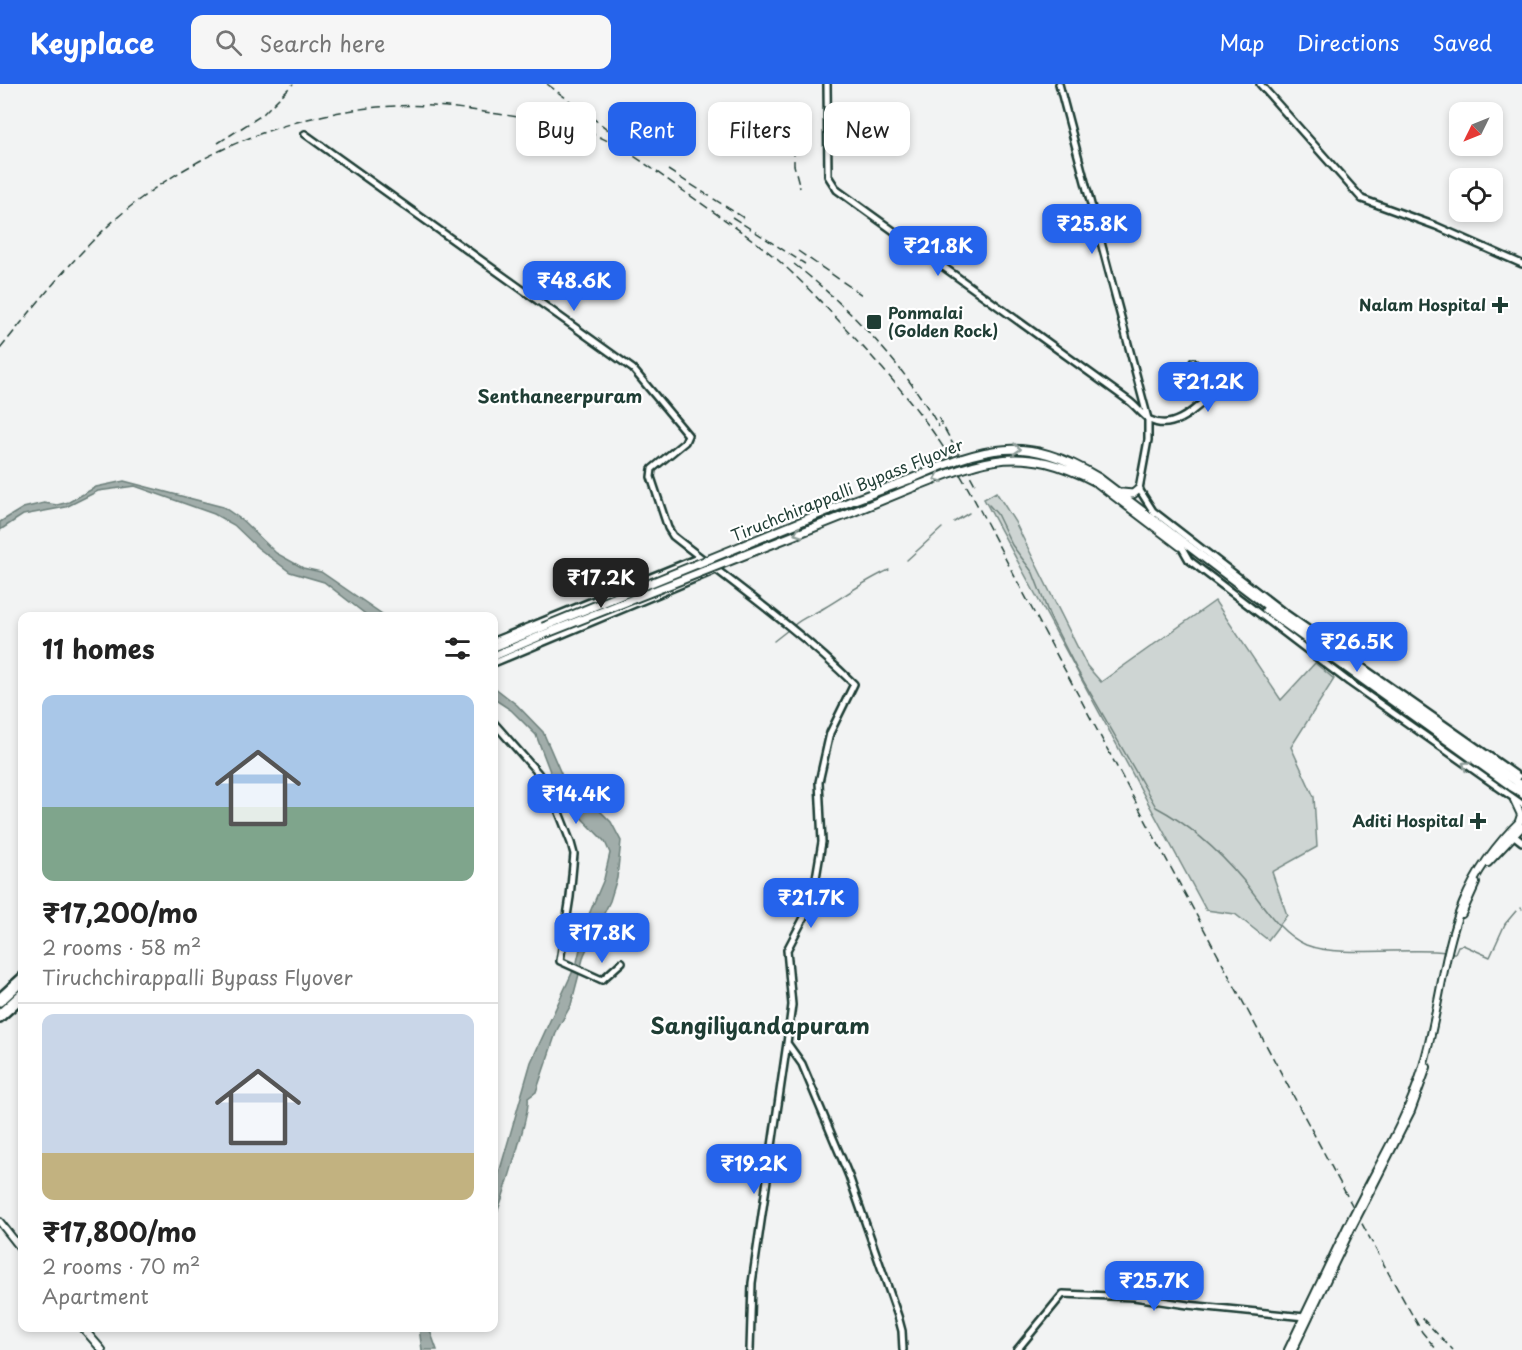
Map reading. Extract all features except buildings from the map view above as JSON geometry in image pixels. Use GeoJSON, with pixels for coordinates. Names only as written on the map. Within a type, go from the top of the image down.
{"type":"FeatureCollection","features":[{"type":"Feature","properties":{"kind":"highway","name":"Tiruchchirappalli Bypass Flyover"},"geometry":{"type":"LineString","coordinates":[[525,639],[963,468],[1004,458],[1032,459],[1055,463],[1097,480],[1119,492],[1270,608],[1519,783],[1522,793]]}},
{"type":"Feature","properties":{"kind":"highway","name":"Tiruchchirappalli Bypass Flyover"},"geometry":{"type":"LineString","coordinates":[[1097,480],[1319,651],[1519,783]]}},
{"type":"Feature","properties":{"kind":"highway"},"geometry":{"type":"LineString","coordinates":[[1119,492],[1133,494],[1140,489]]}},
{"type":"Feature","properties":{"kind":"highway","name":"Tiruchchirappalli Bypass Flyover"},"geometry":{"type":"LineString","coordinates":[[525,639],[535,641],[544,631]]}},
{"type":"Feature","properties":{"kind":"highway"},"geometry":{"type":"LineString","coordinates":[[498,646],[525,639]]}},
{"type":"Feature","properties":{"kind":"highway"},"geometry":{"type":"LineString","coordinates":[[498,654],[525,639]]}},
{"type":"Feature","properties":{"kind":"highway"},"geometry":{"type":"LineString","coordinates":[[0,1002],[18,986]]}},
{"type":"Feature","properties":{"kind":"highway"},"geometry":{"type":"LineString","coordinates":[[0,1013],[18,997]]}},
{"type":"Feature","properties":{"kind":"main road"},"geometry":{"type":"LineString","coordinates":[[1450,945],[1482,871],[1513,835],[1521,822],[1521,815],[1514,800]]}},
{"type":"Feature","properties":{"kind":"main road"},"geometry":{"type":"LineString","coordinates":[[1318,1289],[1330,1272],[1407,1109],[1421,1074],[1450,945],[1467,890],[1483,862],[1521,822]]}},
{"type":"Feature","properties":{"kind":"main road"},"geometry":{"type":"LineString","coordinates":[[0,1222],[18,1245]]}},
{"type":"Feature","properties":{"kind":"main road"},"geometry":{"type":"LineString","coordinates":[[1288,1350],[1329,1264],[1349,1229]]}},
{"type":"Feature","properties":{"kind":"main road"},"geometry":{"type":"LineString","coordinates":[[1293,1350],[1305,1317]]}},
{"type":"Feature","properties":{"kind":"main road"},"geometry":{"type":"LineString","coordinates":[[86,1332],[102,1350]]}},
{"type":"Feature","properties":{"kind":"street"},"geometry":{"type":"LineString","coordinates":[[827,84],[828,176],[837,190],[1129,400],[1148,419],[1163,424],[1174,421],[1192,412],[1211,395],[1207,379],[1193,362]]}},
{"type":"Feature","properties":{"kind":"street"},"geometry":{"type":"LineString","coordinates":[[1059,84],[1148,419],[1148,440],[1140,489],[1153,511],[1210,558],[1519,783],[1514,800]]}},
{"type":"Feature","properties":{"kind":"street"},"geometry":{"type":"LineString","coordinates":[[1260,84],[1362,199],[1436,226],[1522,264]]}},
{"type":"Feature","properties":{"kind":"street"},"geometry":{"type":"LineString","coordinates":[[305,134],[633,369],[646,382],[688,435],[685,442],[652,469],[651,477],[668,528],[716,570],[762,603],[854,684],[830,733],[819,782],[822,842],[814,890],[808,910],[786,950],[792,1005],[752,1283],[750,1350]]}},
{"type":"Feature","properties":{"kind":"street"},"geometry":{"type":"LineString","coordinates":[[1180,546],[1189,560],[1292,639],[1522,804]]}},
{"type":"Feature","properties":{"kind":"street"},"geometry":{"type":"LineString","coordinates":[[498,639],[700,556]]}},
{"type":"Feature","properties":{"kind":"street"},"geometry":{"type":"LineString","coordinates":[[498,661],[535,641],[716,570]]}},
{"type":"Feature","properties":{"kind":"street"},"geometry":{"type":"LineString","coordinates":[[498,728],[551,792],[574,854],[560,961],[602,980],[622,962]]}},
{"type":"Feature","properties":{"kind":"street"},"geometry":{"type":"LineString","coordinates":[[1513,835],[1522,842]]}},
{"type":"Feature","properties":{"kind":"street"},"geometry":{"type":"LineString","coordinates":[[0,996],[18,980]]}},
{"type":"Feature","properties":{"kind":"street"},"geometry":{"type":"LineString","coordinates":[[0,1018],[18,1002]]}},
{"type":"Feature","properties":{"kind":"street"},"geometry":{"type":"LineString","coordinates":[[787,1043],[802,1064],[849,1176],[898,1316],[903,1350]]}},
{"type":"Feature","properties":{"kind":"street"},"geometry":{"type":"LineString","coordinates":[[1017,1350],[1063,1294],[1134,1297],[1305,1317]]}},
{"type":"Feature","properties":{"kind":"shaded area"},"geometry":{"type":"Polygon","coordinates":[[[124,481],[223,507],[242,520],[276,553],[303,568],[321,572],[379,612],[363,612],[324,582],[290,572],[258,548],[234,525],[214,514],[135,486],[98,491],[66,507],[23,515],[0,530],[0,522],[23,508],[44,503],[57,505],[69,502],[96,487],[124,481]]]}},
{"type":"Feature","properties":{"kind":"shaded area"},"geometry":{"type":"Polygon","coordinates":[[[996,492],[1015,522],[1087,666],[1101,682],[1215,601],[1281,700],[1315,663],[1334,679],[1291,747],[1314,797],[1317,847],[1272,872],[1287,915],[1268,940],[1235,914],[1206,910],[984,499],[996,492]]]}},
{"type":"Feature","properties":{"kind":"shaded area"},"geometry":{"type":"Polygon","coordinates":[[[498,690],[517,705],[543,732],[566,785],[581,802],[599,810],[611,822],[621,841],[617,878],[610,901],[584,955],[571,1005],[557,1030],[536,1092],[528,1098],[520,1138],[498,1209],[498,1177],[531,1062],[577,962],[587,919],[604,879],[610,853],[605,842],[559,795],[536,735],[511,710],[498,702],[498,690]]]}},
{"type":"Feature","properties":{"kind":"shaded area"},"geometry":{"type":"Polygon","coordinates":[[[420,1332],[430,1332],[437,1350],[422,1350],[420,1332]]]}},
{"type":"Feature","properties":{"kind":"waterway"},"geometry":{"type":"LineString","coordinates":[[989,505],[997,514],[1012,545],[1033,573],[1050,617],[1076,668],[1156,807],[1192,830],[1224,858],[1278,925],[1306,945],[1320,949],[1355,952],[1447,952]]}},
{"type":"Feature","properties":{"kind":"waterway"},"geometry":{"type":"LineString","coordinates":[[954,522],[969,513]]}},
{"type":"Feature","properties":{"kind":"waterway"},"geometry":{"type":"LineString","coordinates":[[907,560],[942,528]]}},
{"type":"Feature","properties":{"kind":"waterway"},"geometry":{"type":"LineString","coordinates":[[792,627],[889,570]]}},
{"type":"Feature","properties":{"kind":"waterway"},"geometry":{"type":"LineString","coordinates":[[774,641],[788,630]]}},
{"type":"Feature","properties":{"kind":"waterway"},"geometry":{"type":"LineString","coordinates":[[1451,953],[1455,953],[1458,946],[1463,945],[1490,957],[1505,924],[1516,911]]}},
{"type":"Feature","properties":{"kind":"railway"},"geometry":{"type":"LineString","coordinates":[[218,143],[262,115],[293,84]]}},
{"type":"Feature","properties":{"kind":"railway"},"geometry":{"type":"LineString","coordinates":[[547,84],[608,130]]}},
{"type":"Feature","properties":{"kind":"railway"},"geometry":{"type":"LineString","coordinates":[[0,349],[83,251],[101,232],[140,199],[172,177],[206,158],[279,127],[355,110],[394,106],[449,107],[535,119],[571,127],[607,141],[652,169],[756,243],[799,280],[891,378],[942,445],[978,507],[1389,1274],[1422,1332],[1437,1350]]}},
{"type":"Feature","properties":{"kind":"railway"},"geometry":{"type":"LineString","coordinates":[[794,156],[800,188]]}},
{"type":"Feature","properties":{"kind":"railway"},"geometry":{"type":"LineString","coordinates":[[668,170],[744,218]]}},
{"type":"Feature","properties":{"kind":"railway"},"geometry":{"type":"LineString","coordinates":[[732,217],[805,264]]}},
{"type":"Feature","properties":{"kind":"railway"},"geometry":{"type":"LineString","coordinates":[[798,251],[862,295]]}},
{"type":"Feature","properties":{"kind":"railway"},"geometry":{"type":"LineString","coordinates":[[794,264],[834,298],[874,338],[910,382],[939,427]]}},
{"type":"Feature","properties":{"kind":"railway"},"geometry":{"type":"LineString","coordinates":[[938,417],[977,488]]}},
{"type":"Feature","properties":{"kind":"railway"},"geometry":{"type":"LineString","coordinates":[[1422,1318],[1453,1350]]}},
{"type":"Feature","properties":{"kind":"place","name":"Nalam Hospital"},"geometry":{"type":"Point","coordinates":[1500,305]}},
{"type":"Feature","properties":{"kind":"place","name":"Ponmalai (Golden Rock)"},"geometry":{"type":"Point","coordinates":[874,322]}},
{"type":"Feature","properties":{"kind":"place","name":"Aditi Hospital"},"geometry":{"type":"Point","coordinates":[1478,821]}},
{"type":"Feature","properties":{"kind":"district","name":"Senthaneerpuram"},"geometry":{"type":"Point","coordinates":[560,397]}},
{"type":"Feature","properties":{"kind":"district","name":"Sangiliyandapuram"},"geometry":{"type":"Point","coordinates":[760,1026]}}]}
